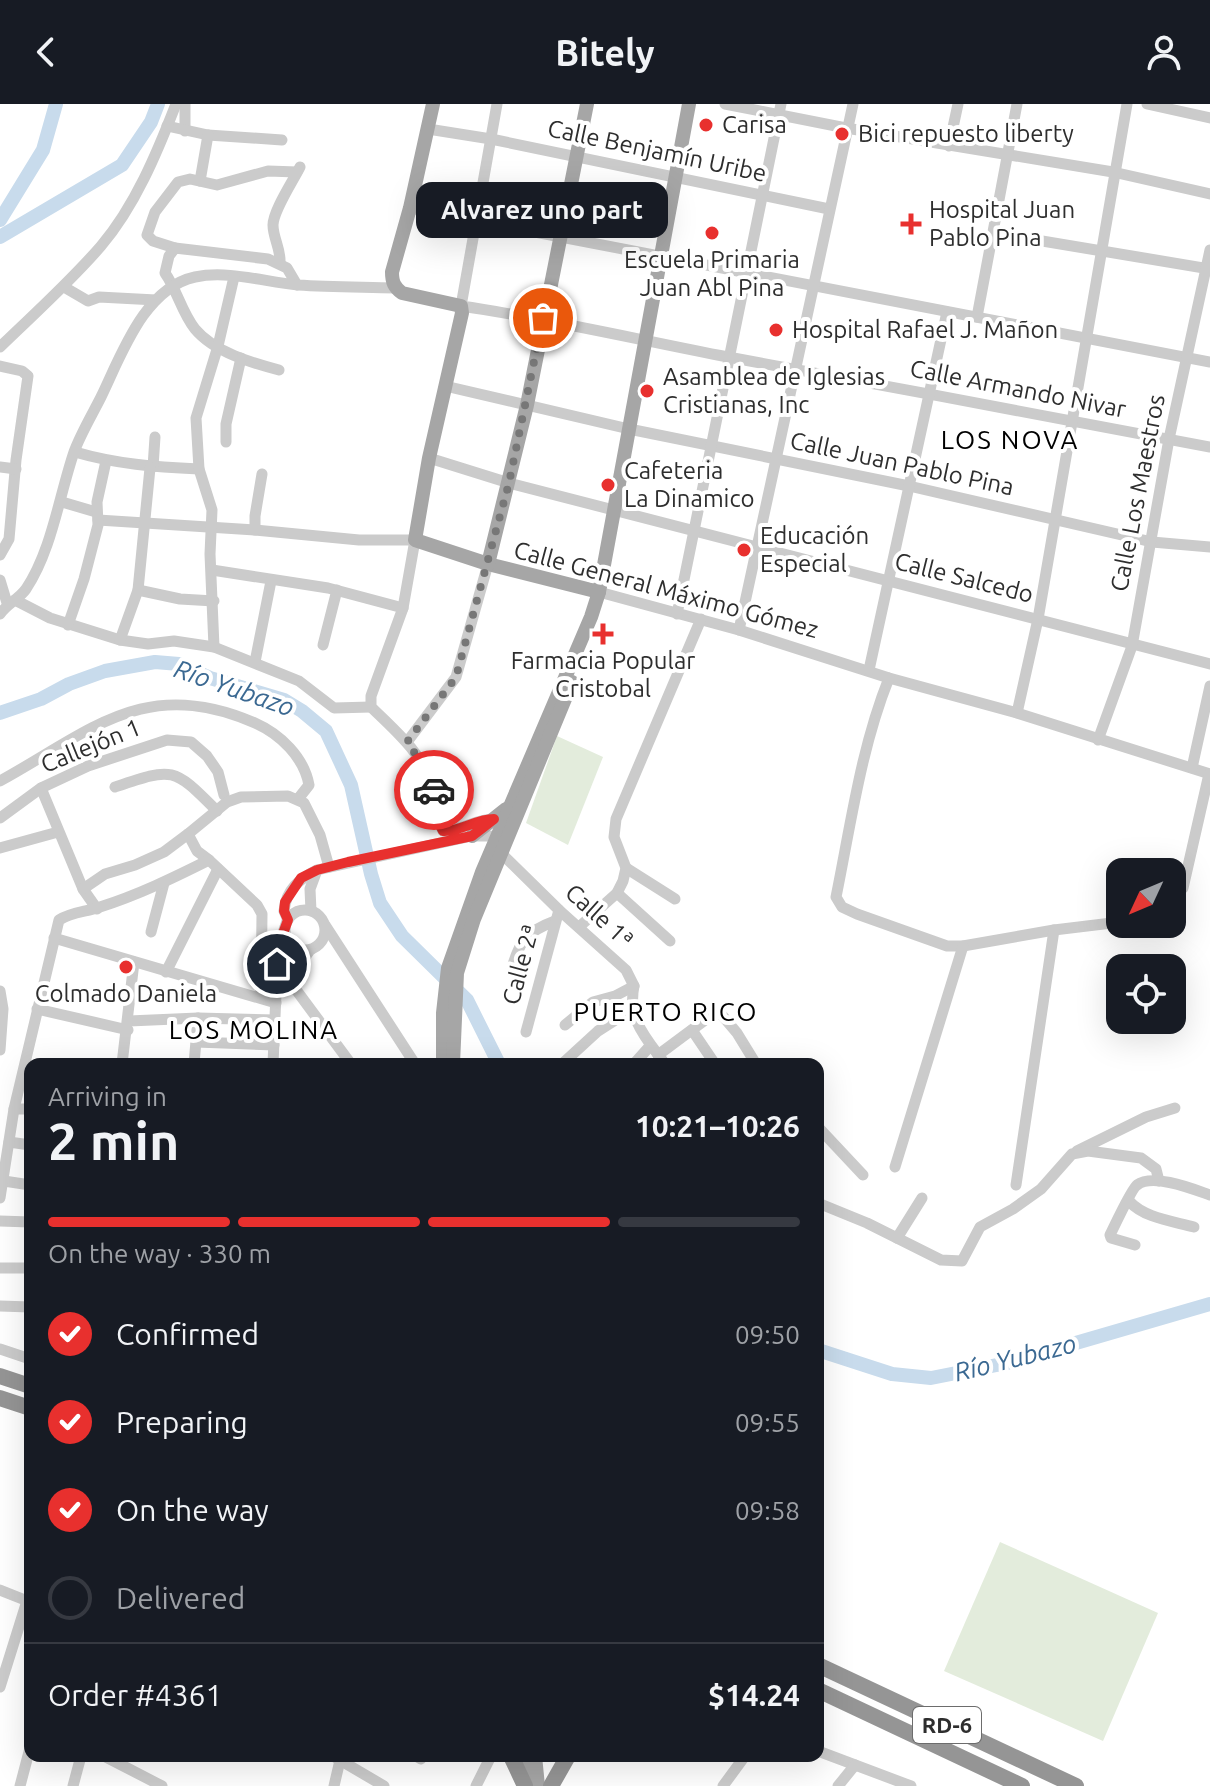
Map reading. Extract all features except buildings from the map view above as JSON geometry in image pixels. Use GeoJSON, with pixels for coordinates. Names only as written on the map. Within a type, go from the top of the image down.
{"type":"FeatureCollection","features":[{"type":"Feature","properties":{"kind":"highway"},"geometry":{"type":"LineString","coordinates":[[0,1376],[24,1384]]}},
{"type":"Feature","properties":{"kind":"highway"},"geometry":{"type":"LineString","coordinates":[[0,1398],[24,1406]]}},
{"type":"Feature","properties":{"kind":"highway"},"geometry":{"type":"LineString","coordinates":[[824,1657],[897,1701]]}},
{"type":"Feature","properties":{"kind":"highway","name":"RD-6"},"geometry":{"type":"LineString","coordinates":[[824,1668],[1076,1786]]}},
{"type":"Feature","properties":{"kind":"highway","name":"RD-6"},"geometry":{"type":"LineString","coordinates":[[824,1693],[1018,1784]]}},
{"type":"Feature","properties":{"kind":"highway"},"geometry":{"type":"LineString","coordinates":[[824,1701],[993,1780],[1018,1784]]}},
{"type":"Feature","properties":{"kind":"highway"},"geometry":{"type":"LineString","coordinates":[[514,1762],[526,1786]]}},
{"type":"Feature","properties":{"kind":"highway"},"geometry":{"type":"LineString","coordinates":[[551,1786],[565,1762]]}},
{"type":"Feature","properties":{"kind":"main road"},"geometry":{"type":"LineString","coordinates":[[395,288],[392,272],[433,104]]}},
{"type":"Feature","properties":{"kind":"main road"},"geometry":{"type":"LineString","coordinates":[[488,564],[527,405],[587,104]]}},
{"type":"Feature","properties":{"kind":"main road"},"geometry":{"type":"LineString","coordinates":[[452,970],[474,919],[509,806],[599,592],[689,104]]}},
{"type":"Feature","properties":{"kind":"main road","name":"Calle Armando Nivar"},"geometry":{"type":"LineString","coordinates":[[395,288],[402,293],[461,306]]}},
{"type":"Feature","properties":{"kind":"main road"},"geometry":{"type":"LineString","coordinates":[[415,540],[461,306]]}},
{"type":"Feature","properties":{"kind":"main road","name":"Calle General Máximo Gómez"},"geometry":{"type":"LineString","coordinates":[[415,540],[488,564],[599,592]]}},
{"type":"Feature","properties":{"kind":"main road"},"geometry":{"type":"LineString","coordinates":[[447,1058],[452,970],[482,872],[585,649],[592,626],[591,617]]}},
{"type":"Feature","properties":{"kind":"main road"},"geometry":{"type":"LineString","coordinates":[[465,838],[500,836]]}},
{"type":"Feature","properties":{"kind":"main road"},"geometry":{"type":"LineString","coordinates":[[465,838],[481,855],[482,872]]}},
{"type":"Feature","properties":{"kind":"main road"},"geometry":{"type":"LineString","coordinates":[[524,1762],[526,1786]]}},
{"type":"Feature","properties":{"kind":"main road"},"geometry":{"type":"LineString","coordinates":[[536,1762],[538,1786]]}},
{"type":"Feature","properties":{"kind":"street"},"geometry":{"type":"LineString","coordinates":[[0,347],[64,287],[103,244],[132,203],[176,104]]}},
{"type":"Feature","properties":{"kind":"street"},"geometry":{"type":"LineString","coordinates":[[185,104],[185,131]]}},
{"type":"Feature","properties":{"kind":"street"},"geometry":{"type":"LineString","coordinates":[[461,306],[497,104]]}},
{"type":"Feature","properties":{"kind":"street"},"geometry":{"type":"LineString","coordinates":[[725,104],[780,109],[846,128],[1113,172],[1210,194]]}},
{"type":"Feature","properties":{"kind":"street"},"geometry":{"type":"LineString","coordinates":[[739,630],[853,104]]}},
{"type":"Feature","properties":{"kind":"street"},"geometry":{"type":"LineString","coordinates":[[949,146],[958,104]]}},
{"type":"Feature","properties":{"kind":"street"},"geometry":{"type":"LineString","coordinates":[[977,317],[1017,104]]}},
{"type":"Feature","properties":{"kind":"street"},"geometry":{"type":"LineString","coordinates":[[1017,713],[1038,619],[1127,104]]}},
{"type":"Feature","properties":{"kind":"street"},"geometry":{"type":"LineString","coordinates":[[1147,104],[1210,118]]}},
{"type":"Feature","properties":{"kind":"street"},"geometry":{"type":"LineString","coordinates":[[677,614],[780,109]]}},
{"type":"Feature","properties":{"kind":"street"},"geometry":{"type":"LineString","coordinates":[[167,126],[208,135],[282,140]]}},
{"type":"Feature","properties":{"kind":"street","name":"Calle Benjamín Uribe"},"geometry":{"type":"LineString","coordinates":[[428,129],[491,139],[829,209]]}},
{"type":"Feature","properties":{"kind":"street"},"geometry":{"type":"LineString","coordinates":[[200,181],[208,135]]}},
{"type":"Feature","properties":{"kind":"street"},"geometry":{"type":"LineString","coordinates":[[280,263],[281,251],[272,226],[299,169],[268,171],[217,185],[190,179],[178,182],[155,212],[147,235],[153,241],[175,248],[268,259],[287,268],[297,285]]}},
{"type":"Feature","properties":{"kind":"street"},"geometry":{"type":"LineString","coordinates":[[410,208],[1210,362]]}},
{"type":"Feature","properties":{"kind":"street"},"geometry":{"type":"LineString","coordinates":[[994,233],[1208,269]]}},
{"type":"Feature","properties":{"kind":"street"},"geometry":{"type":"LineString","coordinates":[[175,248],[169,256],[165,273],[195,329],[241,358],[279,370]]}},
{"type":"Feature","properties":{"kind":"street","name":"Calle Los Maestros"},"geometry":{"type":"LineString","coordinates":[[1098,740],[1132,646],[1169,439],[1210,250]]}},
{"type":"Feature","properties":{"kind":"street"},"geometry":{"type":"LineString","coordinates":[[0,614],[25,591],[49,539],[75,452],[135,331],[156,300],[173,285],[200,276],[297,285],[395,288]]}},
{"type":"Feature","properties":{"kind":"street"},"geometry":{"type":"LineString","coordinates":[[214,647],[212,510],[199,469],[196,418],[218,346],[234,277]]}},
{"type":"Feature","properties":{"kind":"street"},"geometry":{"type":"LineString","coordinates":[[64,287],[88,301],[99,297],[156,300]]}},
{"type":"Feature","properties":{"kind":"street","name":"Calle Armando Nivar"},"geometry":{"type":"LineString","coordinates":[[461,306],[543,318],[928,396],[1210,447]]}},
{"type":"Feature","properties":{"kind":"street"},"geometry":{"type":"LineString","coordinates":[[869,670],[947,312]]}},
{"type":"Feature","properties":{"kind":"street"},"geometry":{"type":"LineString","coordinates":[[226,442],[226,424],[241,358]]}},
{"type":"Feature","properties":{"kind":"street"},"geometry":{"type":"LineString","coordinates":[[0,366],[22,371],[28,376],[9,539],[0,555]]}},
{"type":"Feature","properties":{"kind":"street","name":"Calle Juan Pablo Pina"},"geometry":{"type":"LineString","coordinates":[[445,386],[1152,542],[1210,547]]}},
{"type":"Feature","properties":{"kind":"street"},"geometry":{"type":"LineString","coordinates":[[120,640],[138,590],[155,437]]}},
{"type":"Feature","properties":{"kind":"street"},"geometry":{"type":"LineString","coordinates":[[75,452],[106,461],[199,469]]}},
{"type":"Feature","properties":{"kind":"street","name":"Calle Salcedo"},"geometry":{"type":"LineString","coordinates":[[429,458],[509,483],[616,508],[1132,646],[1210,664]]}},
{"type":"Feature","properties":{"kind":"street"},"geometry":{"type":"LineString","coordinates":[[68,625],[84,579],[106,461]]}},
{"type":"Feature","properties":{"kind":"street"},"geometry":{"type":"LineString","coordinates":[[0,467],[16,469]]}},
{"type":"Feature","properties":{"kind":"street"},"geometry":{"type":"LineString","coordinates":[[255,530],[262,474]]}},
{"type":"Feature","properties":{"kind":"street","name":"Calle General Máximo Gómez"},"geometry":{"type":"LineString","coordinates":[[62,502],[97,516],[145,524],[359,540],[415,540]]}},
{"type":"Feature","properties":{"kind":"street"},"geometry":{"type":"LineString","coordinates":[[371,707],[371,696],[403,608],[415,540]]}},
{"type":"Feature","properties":{"kind":"street"},"geometry":{"type":"LineString","coordinates":[[407,742],[456,677],[488,564]]}},
{"type":"Feature","properties":{"kind":"street"},"geometry":{"type":"LineString","coordinates":[[212,570],[337,590],[403,608]]}},
{"type":"Feature","properties":{"kind":"street"},"geometry":{"type":"LineString","coordinates":[[0,580],[11,602],[68,625],[120,640],[148,644],[174,641],[214,647],[299,681],[334,708],[371,707],[407,742],[428,772],[443,831],[450,832],[484,819],[500,836]]}},
{"type":"Feature","properties":{"kind":"street"},"geometry":{"type":"LineString","coordinates":[[255,662],[271,581]]}},
{"type":"Feature","properties":{"kind":"street"},"geometry":{"type":"LineString","coordinates":[[138,590],[180,599],[214,601]]}},
{"type":"Feature","properties":{"kind":"street"},"geometry":{"type":"LineString","coordinates":[[323,645],[337,590]]}},
{"type":"Feature","properties":{"kind":"street","name":"Calle General Máximo Gómez"},"geometry":{"type":"LineString","coordinates":[[599,592],[739,630],[1209,774]]}},
{"type":"Feature","properties":{"kind":"street"},"geometry":{"type":"LineString","coordinates":[[675,899],[626,868],[614,837],[616,819],[701,619]]}},
{"type":"Feature","properties":{"kind":"street"},"geometry":{"type":"LineString","coordinates":[[889,678],[870,730],[836,897],[842,907],[947,946],[1106,924]]}},
{"type":"Feature","properties":{"kind":"street"},"geometry":{"type":"LineString","coordinates":[[1192,768],[1210,686]]}},
{"type":"Feature","properties":{"kind":"street"},"geometry":{"type":"LineString","coordinates":[[0,781],[115,716],[158,704],[224,711],[278,736],[299,759],[307,775],[309,785],[298,799]]}},
{"type":"Feature","properties":{"kind":"street","name":"Callejón 1"},"geometry":{"type":"LineString","coordinates":[[0,818],[41,788],[88,766],[167,740],[191,742],[207,756],[218,772],[224,795]]}},
{"type":"Feature","properties":{"kind":"street"},"geometry":{"type":"LineString","coordinates":[[115,787],[142,778],[173,773],[217,811]]}},
{"type":"Feature","properties":{"kind":"street"},"geometry":{"type":"LineString","coordinates":[[1186,875],[1209,774]]}},
{"type":"Feature","properties":{"kind":"street"},"geometry":{"type":"LineString","coordinates":[[41,788],[83,889],[97,909]]}},
{"type":"Feature","properties":{"kind":"street"},"geometry":{"type":"LineString","coordinates":[[83,889],[105,874],[164,852],[227,802],[241,797],[288,796],[304,803],[320,835],[323,869],[310,889],[311,911]]}},
{"type":"Feature","properties":{"kind":"street"},"geometry":{"type":"LineString","coordinates":[[0,848],[58,832]]}},
{"type":"Feature","properties":{"kind":"street"},"geometry":{"type":"LineString","coordinates":[[188,834],[197,851],[257,905],[262,914],[261,998]]}},
{"type":"Feature","properties":{"kind":"street","name":"Calle 1ª"},"geometry":{"type":"LineString","coordinates":[[500,836],[557,916],[579,927],[626,970],[634,986],[632,998],[637,1027],[658,1055]]}},
{"type":"Feature","properties":{"kind":"street"},"geometry":{"type":"LineString","coordinates":[[310,950],[302,950],[289,942],[284,911],[289,893],[301,878],[348,862],[465,838]]}},
{"type":"Feature","properties":{"kind":"street"},"geometry":{"type":"LineString","coordinates":[[29,1058],[37,1009],[59,920],[164,883],[209,860]]}},
{"type":"Feature","properties":{"kind":"street"},"geometry":{"type":"LineString","coordinates":[[579,927],[617,893],[626,868]]}},
{"type":"Feature","properties":{"kind":"street"},"geometry":{"type":"LineString","coordinates":[[166,972],[218,869]]}},
{"type":"Feature","properties":{"kind":"street"},"geometry":{"type":"LineString","coordinates":[[151,932],[164,883]]}},
{"type":"Feature","properties":{"kind":"street"},"geometry":{"type":"LineString","coordinates":[[617,893],[670,941]]}},
{"type":"Feature","properties":{"kind":"street"},"geometry":{"type":"LineString","coordinates":[[273,1058],[278,947],[286,923],[294,913],[302,910],[311,911],[322,919],[411,1058]]}},
{"type":"Feature","properties":{"kind":"street"},"geometry":{"type":"LineString","coordinates":[[511,971],[517,951],[528,933],[557,916]]}},
{"type":"Feature","properties":{"kind":"street","name":"Calle 2ª"},"geometry":{"type":"LineString","coordinates":[[526,1032],[557,916]]}},
{"type":"Feature","properties":{"kind":"street"},"geometry":{"type":"LineString","coordinates":[[289,980],[310,950],[322,940],[325,925]]}},
{"type":"Feature","properties":{"kind":"street"},"geometry":{"type":"LineString","coordinates":[[1016,1185],[1054,930]]}},
{"type":"Feature","properties":{"kind":"street"},"geometry":{"type":"LineString","coordinates":[[54,938],[276,1003]]}},
{"type":"Feature","properties":{"kind":"street"},"geometry":{"type":"LineString","coordinates":[[895,1167],[963,946]]}},
{"type":"Feature","properties":{"kind":"street"},"geometry":{"type":"LineString","coordinates":[[123,1058],[134,962]]}},
{"type":"Feature","properties":{"kind":"street"},"geometry":{"type":"LineString","coordinates":[[277,964],[347,1058]]}},
{"type":"Feature","properties":{"kind":"street"},"geometry":{"type":"LineString","coordinates":[[565,1025],[593,1002],[615,996],[634,986]]}},
{"type":"Feature","properties":{"kind":"street"},"geometry":{"type":"LineString","coordinates":[[0,991],[3,1009],[0,1050]]}},
{"type":"Feature","properties":{"kind":"street"},"geometry":{"type":"LineString","coordinates":[[569,1058],[598,1031],[634,1008]]}},
{"type":"Feature","properties":{"kind":"street"},"geometry":{"type":"LineString","coordinates":[[37,1009],[128,1026],[198,1018],[275,1020]]}},
{"type":"Feature","properties":{"kind":"street"},"geometry":{"type":"LineString","coordinates":[[658,1055],[713,1014],[721,1014],[752,1058]]}},
{"type":"Feature","properties":{"kind":"street"},"geometry":{"type":"LineString","coordinates":[[195,1058],[198,1018]]}},
{"type":"Feature","properties":{"kind":"street"},"geometry":{"type":"LineString","coordinates":[[692,1030],[711,1058]]}},
{"type":"Feature","properties":{"kind":"street"},"geometry":{"type":"LineString","coordinates":[[196,1042],[274,1045]]}},
{"type":"Feature","properties":{"kind":"street"},"geometry":{"type":"LineString","coordinates":[[0,1198],[14,1109],[24,1081]]}},
{"type":"Feature","properties":{"kind":"street"},"geometry":{"type":"LineString","coordinates":[[824,1206],[941,1260],[962,1261],[980,1227],[1028,1198],[1072,1154],[1146,1117],[1175,1108]]}},
{"type":"Feature","properties":{"kind":"street"},"geometry":{"type":"LineString","coordinates":[[14,1109],[24,1109]]}},
{"type":"Feature","properties":{"kind":"street"},"geometry":{"type":"LineString","coordinates":[[824,1133],[863,1175]]}},
{"type":"Feature","properties":{"kind":"street"},"geometry":{"type":"LineString","coordinates":[[9,1142],[24,1144]]}},
{"type":"Feature","properties":{"kind":"street"},"geometry":{"type":"LineString","coordinates":[[1072,1154],[1088,1151],[1141,1158],[1156,1169],[1159,1181]]}},
{"type":"Feature","properties":{"kind":"street"},"geometry":{"type":"LineString","coordinates":[[4,1181],[24,1184]]}},
{"type":"Feature","properties":{"kind":"street"},"geometry":{"type":"LineString","coordinates":[[1135,1245],[1110,1237],[1139,1183],[1159,1181],[1210,1195]]}},
{"type":"Feature","properties":{"kind":"street"},"geometry":{"type":"LineString","coordinates":[[897,1238],[922,1198]]}},
{"type":"Feature","properties":{"kind":"street"},"geometry":{"type":"LineString","coordinates":[[1129,1201],[1145,1213],[1194,1227]]}},
{"type":"Feature","properties":{"kind":"street"},"geometry":{"type":"LineString","coordinates":[[0,1221],[24,1222]]}},
{"type":"Feature","properties":{"kind":"street"},"geometry":{"type":"LineString","coordinates":[[0,1268],[24,1268]]}},
{"type":"Feature","properties":{"kind":"street"},"geometry":{"type":"LineString","coordinates":[[0,1306],[24,1307]]}},
{"type":"Feature","properties":{"kind":"street"},"geometry":{"type":"LineString","coordinates":[[0,1349],[24,1357]]}},
{"type":"Feature","properties":{"kind":"street"},"geometry":{"type":"LineString","coordinates":[[0,1590],[24,1600]]}},
{"type":"Feature","properties":{"kind":"street"},"geometry":{"type":"LineString","coordinates":[[0,1687],[24,1617]]}},
{"type":"Feature","properties":{"kind":"street"},"geometry":{"type":"LineString","coordinates":[[824,1753],[911,1786]]}},
{"type":"Feature","properties":{"kind":"street"},"geometry":{"type":"LineString","coordinates":[[20,1786],[26,1762]]}},
{"type":"Feature","properties":{"kind":"street"},"geometry":{"type":"LineString","coordinates":[[73,1786],[79,1762]]}},
{"type":"Feature","properties":{"kind":"street"},"geometry":{"type":"LineString","coordinates":[[116,1762],[162,1786]]}},
{"type":"Feature","properties":{"kind":"street"},"geometry":{"type":"LineString","coordinates":[[334,1786],[337,1762]]}},
{"type":"Feature","properties":{"kind":"street"},"geometry":{"type":"LineString","coordinates":[[346,1762],[384,1786]]}},
{"type":"Feature","properties":{"kind":"street"},"geometry":{"type":"LineString","coordinates":[[476,1786],[488,1762]]}},
{"type":"Feature","properties":{"kind":"street"},"geometry":{"type":"LineString","coordinates":[[729,1784],[742,1762]]}},
{"type":"Feature","properties":{"kind":"street"},"geometry":{"type":"LineString","coordinates":[[838,1786],[855,1765]]}},
{"type":"Feature","properties":{"kind":"street"},"geometry":{"type":"LineString","coordinates":[[133,1786],[137,1772]]}},
{"type":"Feature","properties":{"kind":"green space"},"geometry":{"type":"Polygon","coordinates":[[[557,736],[603,757],[568,845],[526,823],[557,736]]]}},
{"type":"Feature","properties":{"kind":"green space"},"geometry":{"type":"Polygon","coordinates":[[[1000,1542],[1158,1613],[1103,1741],[944,1671],[1000,1542]]]}},
{"type":"Feature","properties":{"kind":"waterway"},"geometry":{"type":"LineString","coordinates":[[0,220],[43,150],[56,104]]}},
{"type":"Feature","properties":{"kind":"waterway"},"geometry":{"type":"LineString","coordinates":[[0,237],[122,165],[151,122],[158,104]]}},
{"type":"Feature","properties":{"kind":"waterway","name":"Río Yubazo"},"geometry":{"type":"LineString","coordinates":[[0,713],[105,671],[155,662],[179,664],[210,678],[284,700],[302,711],[326,731],[351,785],[380,903],[402,936],[467,1000],[496,1058]]}},
{"type":"Feature","properties":{"kind":"waterway","name":"Río Yubazo"},"geometry":{"type":"LineString","coordinates":[[824,1352],[892,1374],[931,1378],[1007,1363],[1210,1304]]}},
{"type":"Feature","properties":{"kind":"way so far"},"geometry":{"type":"LineString","coordinates":[[434,790],[428,772],[407,742],[456,677],[509,483],[543,318]]}},
{"type":"Feature","properties":{"kind":"place","name":"Carisa"},"geometry":{"type":"Point","coordinates":[706,125]}},
{"type":"Feature","properties":{"kind":"place","name":"Bici repuesto liberty"},"geometry":{"type":"Point","coordinates":[842,134]}},
{"type":"Feature","properties":{"kind":"place","name":"Hospital Juan Pablo Pina"},"geometry":{"type":"Point","coordinates":[911,224]}},
{"type":"Feature","properties":{"kind":"place","name":"Escuela Primaria Juan Abl Pina"},"geometry":{"type":"Point","coordinates":[712,233]}},
{"type":"Feature","properties":{"kind":"place","name":"Alvarez uno part"},"geometry":{"type":"Point","coordinates":[543,318]}},
{"type":"Feature","properties":{"kind":"place","name":"Hospital Rafael J. Mañon"},"geometry":{"type":"Point","coordinates":[776,330]}},
{"type":"Feature","properties":{"kind":"place","name":"Asamblea de Iglesias Cristianas, Inc"},"geometry":{"type":"Point","coordinates":[647,391]}},
{"type":"Feature","properties":{"kind":"place","name":"Cafeteria La Dinamico"},"geometry":{"type":"Point","coordinates":[608,485]}},
{"type":"Feature","properties":{"kind":"place","name":"Educación Especial"},"geometry":{"type":"Point","coordinates":[744,550]}},
{"type":"Feature","properties":{"kind":"place","name":"Farmacia Popular Cristobal"},"geometry":{"type":"Point","coordinates":[603,634]}},
{"type":"Feature","properties":{"kind":"place","name":"Colmado Daniela"},"geometry":{"type":"Point","coordinates":[126,967]}},
{"type":"Feature","properties":{"kind":"district","name":"LOS NOVA"},"geometry":{"type":"Point","coordinates":[1010,440]}},
{"type":"Feature","properties":{"kind":"district","name":"PUERTO RICO"},"geometry":{"type":"Point","coordinates":[666,1012]}},
{"type":"Feature","properties":{"kind":"district","name":"LOS MOLINA"},"geometry":{"type":"Point","coordinates":[254,1030]}},
{"type":"Feature","properties":{"kind":"route"},"geometry":{"type":"LineString","coordinates":[[277,964],[278,947],[288,920],[284,911],[285,902],[301,878],[317,870],[348,862],[460,840],[472,836],[494,819],[484,819],[450,832],[443,831],[434,790]]}}]}
